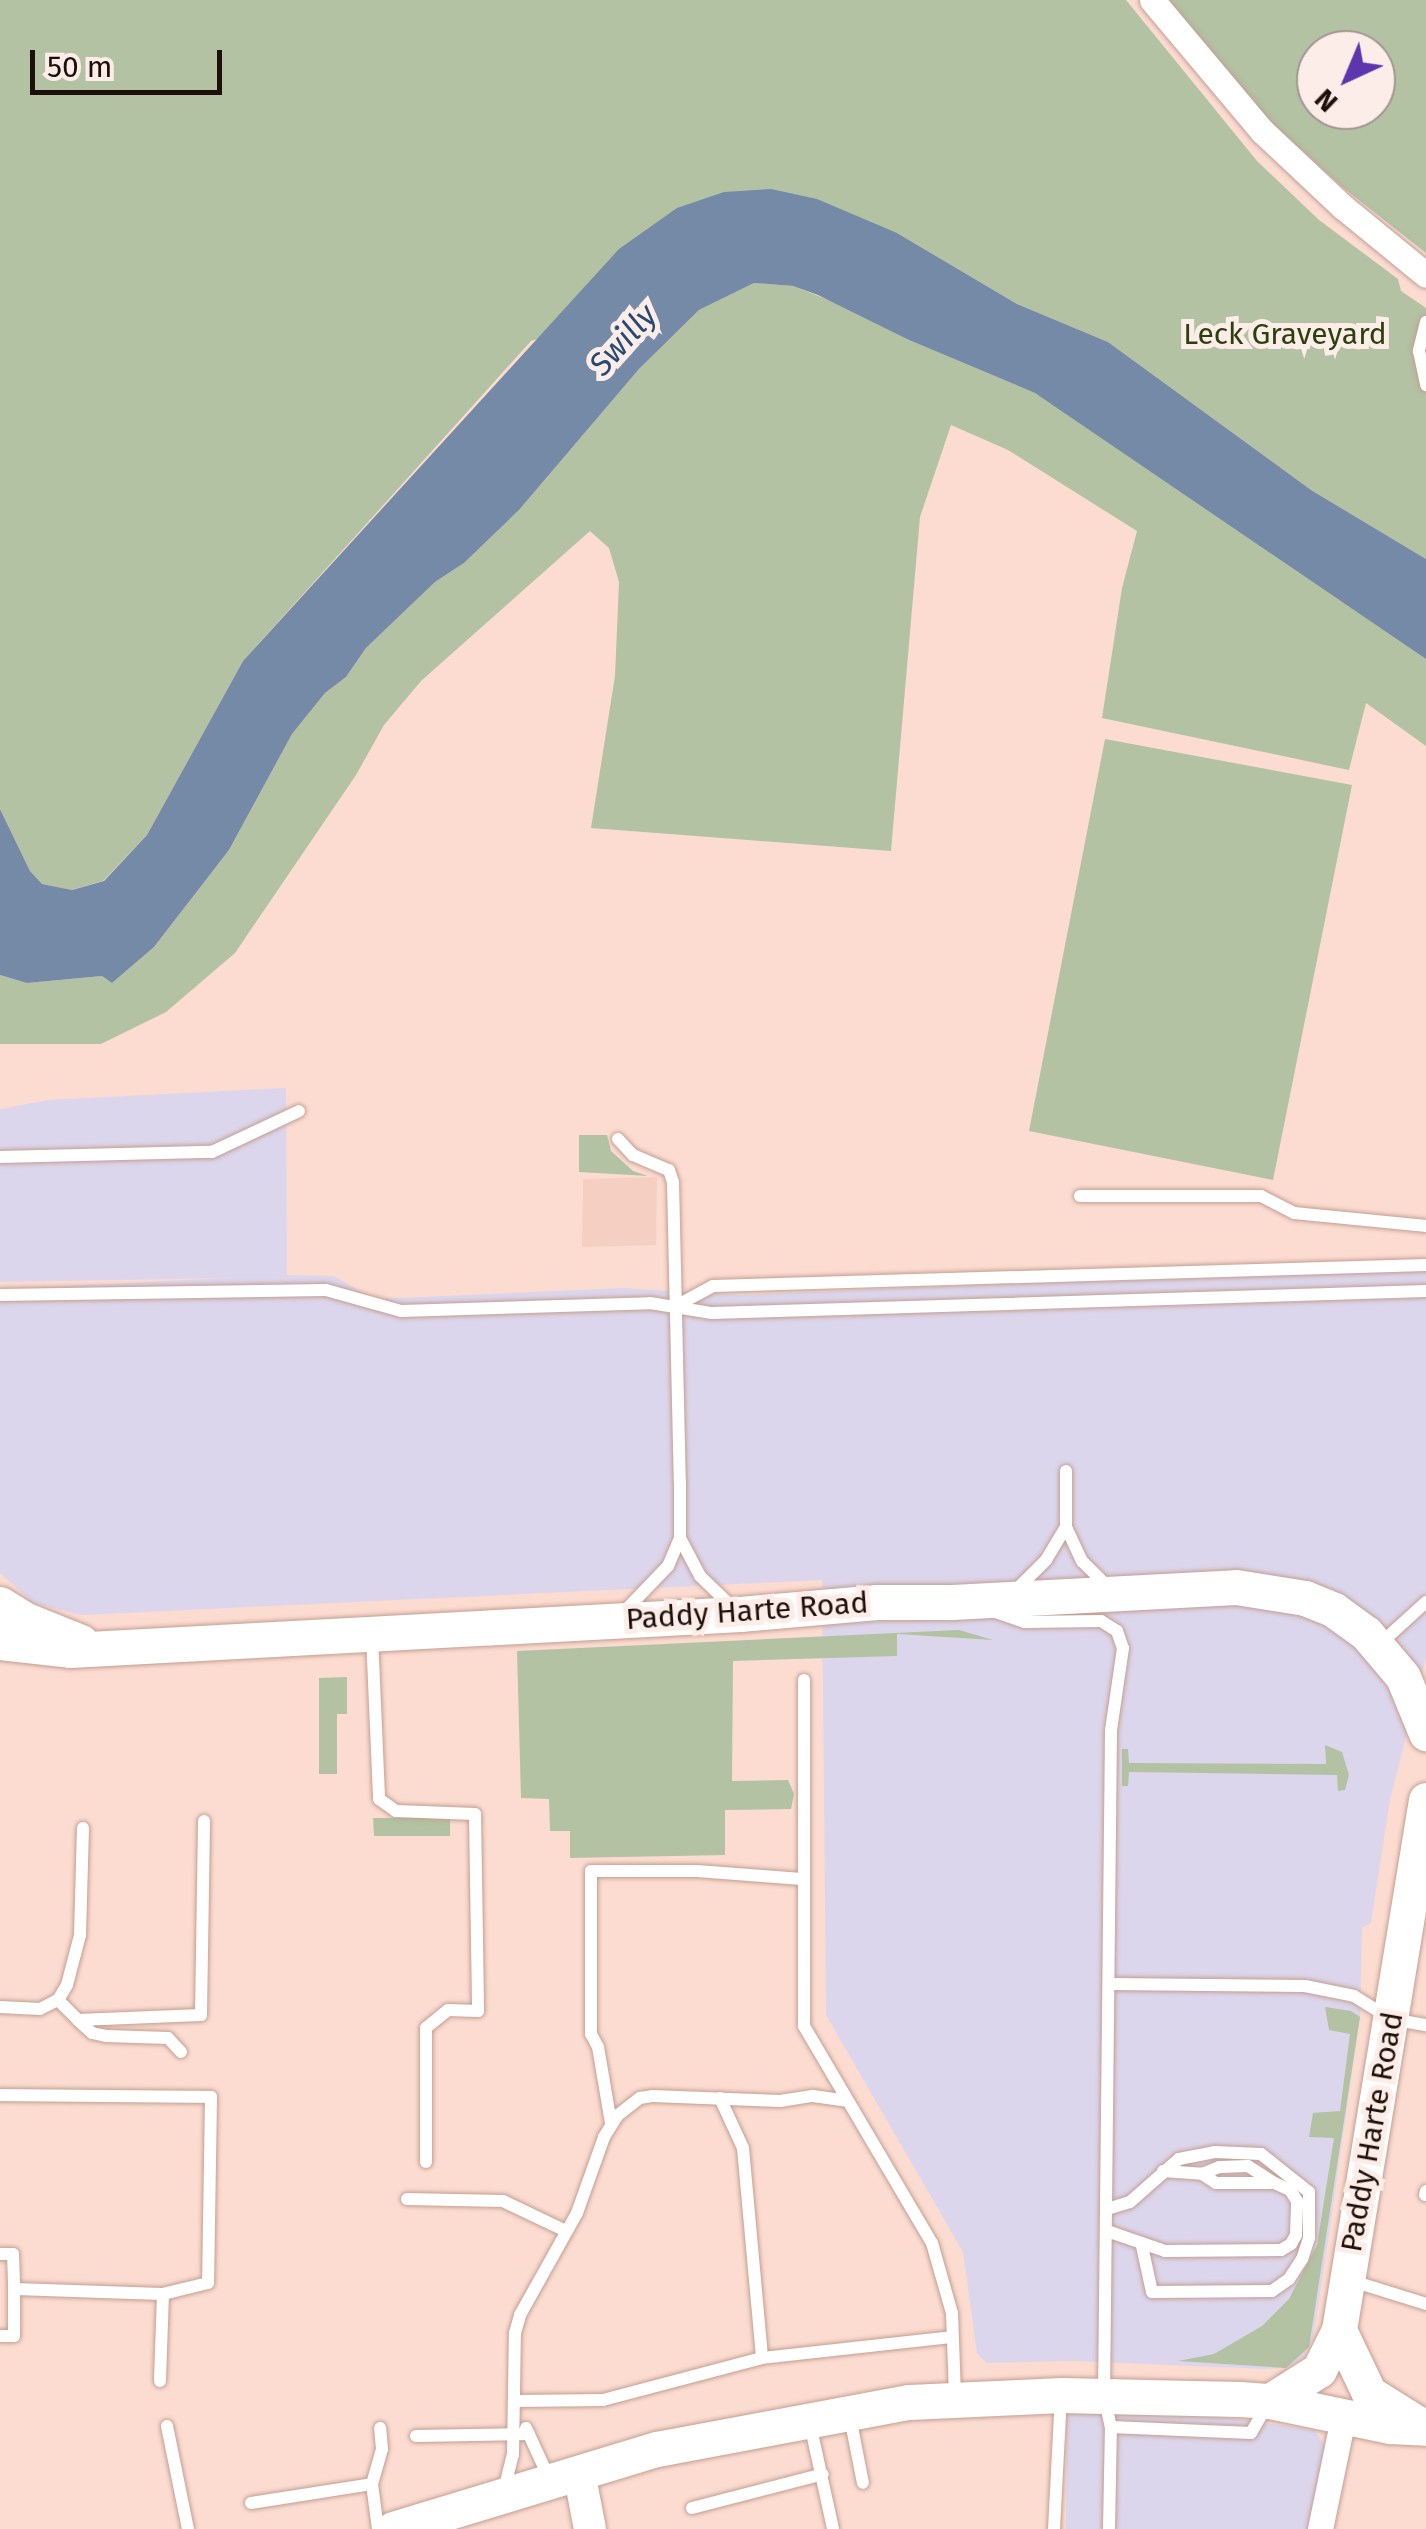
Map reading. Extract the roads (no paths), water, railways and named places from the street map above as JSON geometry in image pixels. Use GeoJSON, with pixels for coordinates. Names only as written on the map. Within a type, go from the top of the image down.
{"type":"FeatureCollection","features":[{"type":"Feature","properties":{"kind":"main road","name":"Paddy Harte Road"},"geometry":{"type":"LineString","coordinates":[[0,1642],[56,1650],[740,1614],[876,1602],[1236,1587],[1284,1592],[1334,1610],[1379,1644],[1403,1676],[1426,1734]]}},
{"type":"Feature","properties":{"kind":"main road"},"geometry":{"type":"LineString","coordinates":[[0,1604],[90,1647]]}},
{"type":"Feature","properties":{"kind":"main road","name":"Paddy Harte Road"},"geometry":{"type":"LineString","coordinates":[[1339,2330],[1426,1800]]}},
{"type":"Feature","properties":{"kind":"main road"},"geometry":{"type":"LineString","coordinates":[[1270,2401],[1319,2370],[1339,2330]]}},
{"type":"Feature","properties":{"kind":"main road"},"geometry":{"type":"LineString","coordinates":[[1339,2330],[1369,2394],[1426,2427]]}},
{"type":"Feature","properties":{"kind":"main road"},"geometry":{"type":"LineString","coordinates":[[394,2528],[657,2449],[849,2411],[955,2399],[1062,2395],[1107,2410],[1270,2401],[1343,2418],[1426,2427]]}},
{"type":"Feature","properties":{"kind":"street"},"geometry":{"type":"LineString","coordinates":[[1152,0],[1262,131],[1344,207],[1426,274]]}},
{"type":"Feature","properties":{"kind":"street"},"geometry":{"type":"LineString","coordinates":[[1320,2529],[1343,2418]]}},
{"type":"Feature","properties":{"kind":"street"},"geometry":{"type":"LineString","coordinates":[[564,2476],[590,2529]]}},
{"type":"Feature","properties":{"kind":"lane"},"geometry":{"type":"LineString","coordinates":[[1426,322],[1419,352],[1426,386]]}},
{"type":"Feature","properties":{"kind":"lane"},"geometry":{"type":"LineString","coordinates":[[0,1157],[212,1152],[299,1111]]}},
{"type":"Feature","properties":{"kind":"lane"},"geometry":{"type":"LineString","coordinates":[[618,1139],[633,1155],[669,1170],[673,1182],[680,1538],[700,1576],[740,1614]]}},
{"type":"Feature","properties":{"kind":"lane"},"geometry":{"type":"LineString","coordinates":[[1080,1196],[1261,1196],[1294,1213],[1426,1226]]}},
{"type":"Feature","properties":{"kind":"lane"},"geometry":{"type":"LineString","coordinates":[[674,1307],[713,1286],[1426,1264]]}},
{"type":"Feature","properties":{"kind":"lane"},"geometry":{"type":"LineString","coordinates":[[0,1294],[326,1290],[402,1312],[650,1303],[712,1313],[1426,1292]]}},
{"type":"Feature","properties":{"kind":"lane"},"geometry":{"type":"LineString","coordinates":[[1066,1472],[1066,1527],[1082,1561],[1120,1594]]}},
{"type":"Feature","properties":{"kind":"lane"},"geometry":{"type":"LineString","coordinates":[[1066,1527],[1046,1560],[991,1600],[994,1612],[1024,1622],[1108,1624],[1121,1638],[1123,1670],[1111,1730],[1109,2529]]}},
{"type":"Feature","properties":{"kind":"lane"},"geometry":{"type":"LineString","coordinates":[[612,1621],[658,1579],[680,1538]]}},
{"type":"Feature","properties":{"kind":"lane"},"geometry":{"type":"LineString","coordinates":[[1379,1644],[1426,1602]]}},
{"type":"Feature","properties":{"kind":"lane"},"geometry":{"type":"LineString","coordinates":[[372,1633],[378,1799],[396,1811],[475,1814],[478,2011],[448,2010],[426,2028],[426,2162]]}},
{"type":"Feature","properties":{"kind":"lane"},"geometry":{"type":"LineString","coordinates":[[804,1680],[804,2026],[932,2243],[947,2288],[955,2399]]}},
{"type":"Feature","properties":{"kind":"lane"},"geometry":{"type":"LineString","coordinates":[[78,2020],[202,2015],[204,1822]]}},
{"type":"Feature","properties":{"kind":"lane"},"geometry":{"type":"LineString","coordinates":[[0,2007],[40,2009],[58,2000],[80,1935],[83,1828]]}},
{"type":"Feature","properties":{"kind":"lane"},"geometry":{"type":"LineString","coordinates":[[610,2123],[591,2034],[591,1870],[697,1871],[802,1879]]}},
{"type":"Feature","properties":{"kind":"lane"},"geometry":{"type":"LineString","coordinates":[[1109,1984],[1305,1986],[1354,1996],[1391,2019],[1426,2024]]}},
{"type":"Feature","properties":{"kind":"lane"},"geometry":{"type":"LineString","coordinates":[[58,2000],[92,2033],[168,2038],[182,2052]]}},
{"type":"Feature","properties":{"kind":"lane"},"geometry":{"type":"LineString","coordinates":[[0,2095],[210,2096],[208,2283],[162,2294],[14,2289]]}},
{"type":"Feature","properties":{"kind":"lane"},"geometry":{"type":"LineString","coordinates":[[502,2495],[522,2434],[515,2334],[520,2315],[584,2197],[610,2123],[640,2098],[813,2096],[848,2102]]}},
{"type":"Feature","properties":{"kind":"lane"},"geometry":{"type":"LineString","coordinates":[[720,2098],[743,2148],[762,2358]]}},
{"type":"Feature","properties":{"kind":"lane"},"geometry":{"type":"LineString","coordinates":[[1107,2209],[1130,2202],[1179,2160],[1214,2152],[1261,2154],[1309,2192],[1309,2238],[1289,2279],[1272,2291],[1152,2292],[1142,2246]]}},
{"type":"Feature","properties":{"kind":"lane"},"geometry":{"type":"LineString","coordinates":[[1107,2231],[1165,2252],[1281,2250],[1296,2235],[1297,2202],[1290,2190],[1274,2183],[1216,2183],[1202,2174],[1163,2171]]}},
{"type":"Feature","properties":{"kind":"lane"},"geometry":{"type":"LineString","coordinates":[[407,2199],[504,2201],[566,2231]]}},
{"type":"Feature","properties":{"kind":"lane"},"geometry":{"type":"LineString","coordinates":[[0,2254],[13,2254],[14,2289],[14,2336],[0,2336]]}},
{"type":"Feature","properties":{"kind":"lane"},"geometry":{"type":"LineString","coordinates":[[1347,2279],[1426,2304]]}},
{"type":"Feature","properties":{"kind":"lane"},"geometry":{"type":"LineString","coordinates":[[160,2381],[162,2294]]}},
{"type":"Feature","properties":{"kind":"lane"},"geometry":{"type":"LineString","coordinates":[[517,2404],[604,2400],[762,2358],[952,2338]]}},
{"type":"Feature","properties":{"kind":"lane"},"geometry":{"type":"LineString","coordinates":[[1054,2529],[1062,2395]]}},
{"type":"Feature","properties":{"kind":"lane"},"geometry":{"type":"LineString","coordinates":[[849,2411],[862,2483]]}},
{"type":"Feature","properties":{"kind":"lane"},"geometry":{"type":"LineString","coordinates":[[809,2419],[833,2529]]}},
{"type":"Feature","properties":{"kind":"lane"},"geometry":{"type":"LineString","coordinates":[[167,2426],[188,2529]]}},
{"type":"Feature","properties":{"kind":"lane"},"geometry":{"type":"LineString","coordinates":[[380,2428],[382,2449],[372,2484],[394,2528]]}},
{"type":"Feature","properties":{"kind":"lane"},"geometry":{"type":"LineString","coordinates":[[416,2436],[522,2434],[564,2476]]}},
{"type":"Feature","properties":{"kind":"lane"},"geometry":{"type":"LineString","coordinates":[[692,2508],[822,2474]]}},
{"type":"Feature","properties":{"kind":"lane"},"geometry":{"type":"LineString","coordinates":[[251,2502],[372,2484]]}},
{"type":"Feature","properties":{"kind":"water","name":"Swilly"},"geometry":{"type":"Polygon","coordinates":[[[771,189],[817,199],[897,233],[1017,304],[1108,342],[1311,490],[1426,559],[1426,659],[1035,393],[909,340],[818,295],[793,286],[754,283],[699,310],[639,369],[519,510],[464,563],[435,582],[366,648],[346,677],[325,693],[292,734],[229,850],[154,947],[112,983],[102,976],[27,983],[0,975],[0,809],[30,871],[42,884],[72,890],[104,881],[147,835],[243,661],[619,249],[677,208],[724,192],[771,189]]]}},
{"type":"Feature","properties":{"kind":"park label","name":"Leck Graveyard"},"geometry":{"type":"Point","coordinates":[1285,334]}}]}
